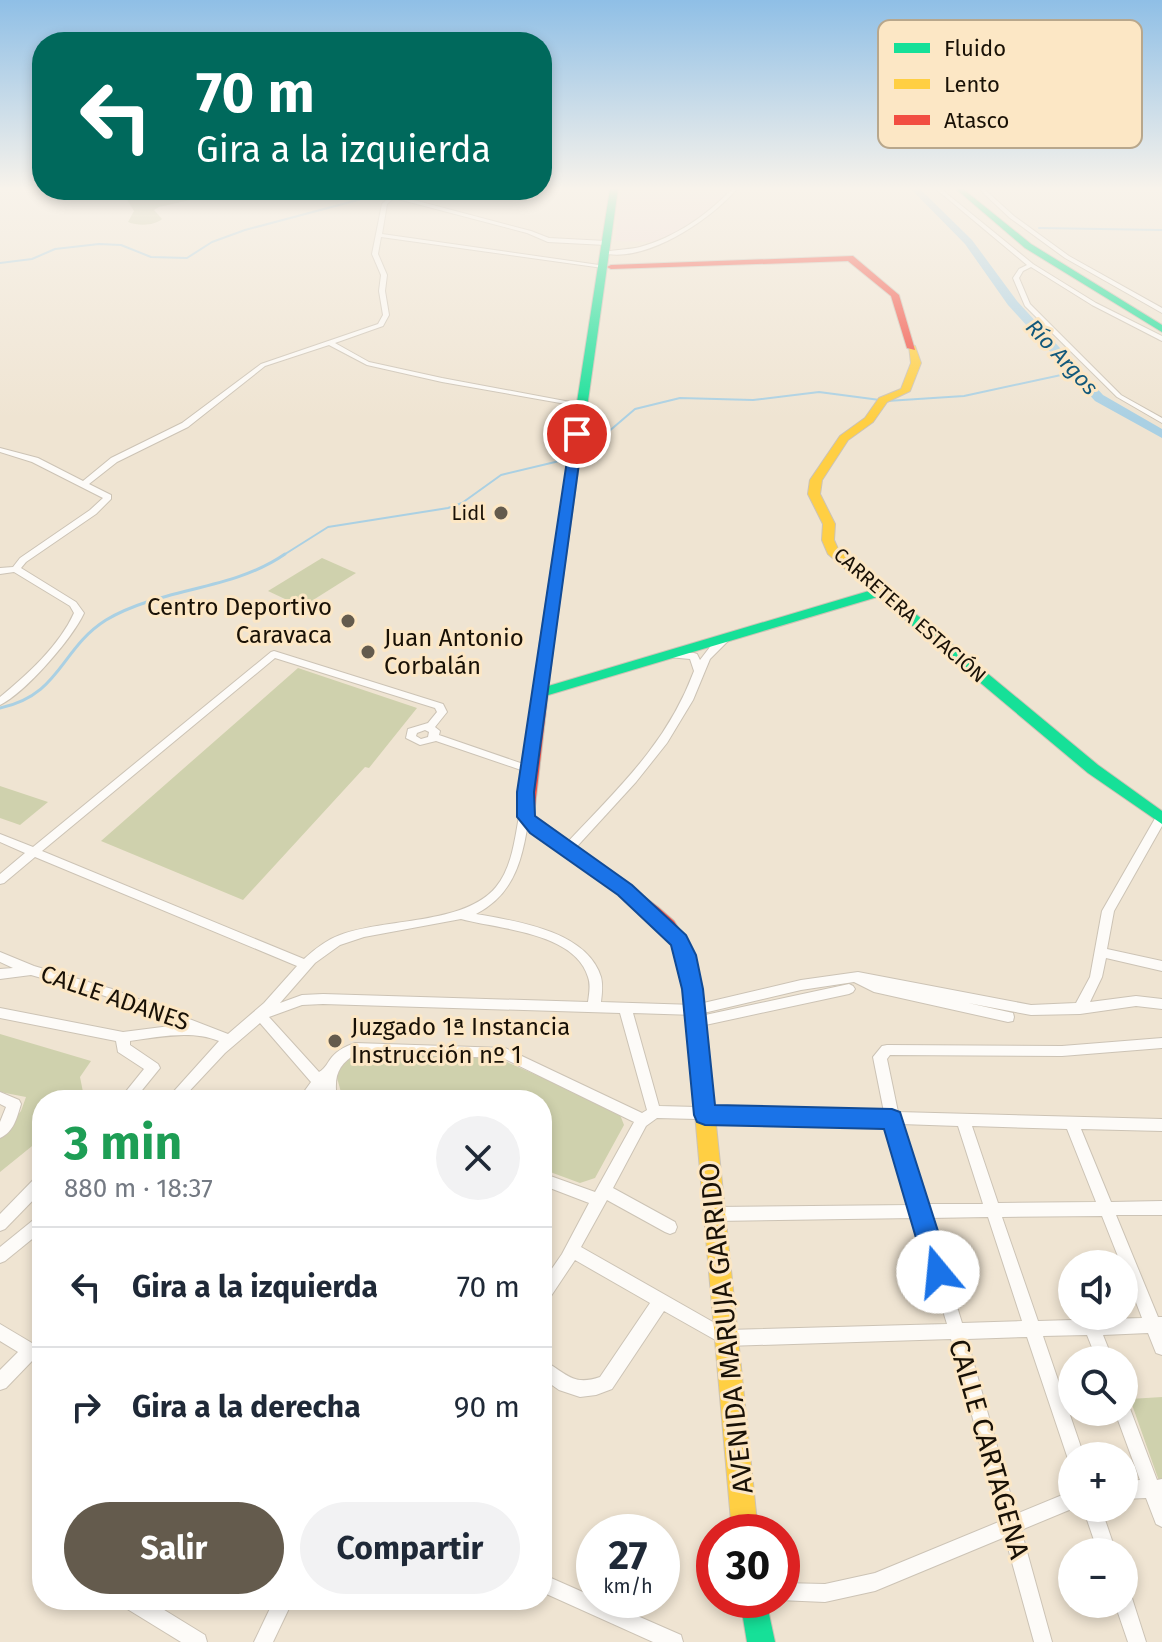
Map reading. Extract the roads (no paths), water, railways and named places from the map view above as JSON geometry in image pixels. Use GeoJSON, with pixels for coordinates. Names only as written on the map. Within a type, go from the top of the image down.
{"type":"FeatureCollection","features":[{"type":"Feature","properties":{"kind":"main road"},"geometry":{"type":"LineString","coordinates":[[526,814],[528,769],[605,266]]}},
{"type":"Feature","properties":{"kind":"main road","name":"CARRETERA ESTACIÓN"},"geometry":{"type":"LineString","coordinates":[[857,266],[894,293],[904,314],[916,363],[903,394],[883,400],[869,420],[836,446],[814,488],[829,524],[828,540],[832,551],[1112,785],[1162,819]]}},
{"type":"Feature","properties":{"kind":"main road"},"geometry":{"type":"LineString","coordinates":[[1060,266],[1162,329]]}},
{"type":"Feature","properties":{"kind":"main road"},"geometry":{"type":"LineString","coordinates":[[1067,266],[1162,322]]}},
{"type":"Feature","properties":{"kind":"main road"},"geometry":{"type":"LineString","coordinates":[[540,693],[879,592]]}},
{"type":"Feature","properties":{"kind":"main road"},"geometry":{"type":"LineString","coordinates":[[1162,812],[1162,819]]}},
{"type":"Feature","properties":{"kind":"main road","name":"AVENIDA MARUJA GARRIDO"},"geometry":{"type":"LineString","coordinates":[[526,814],[545,834],[625,890],[679,940],[690,971],[743,1514]]}},
{"type":"Feature","properties":{"kind":"street"},"geometry":{"type":"LineString","coordinates":[[86,483],[114,460],[185,425],[263,365],[384,322],[384,275],[380,266]]}},
{"type":"Feature","properties":{"kind":"street"},"geometry":{"type":"LineString","coordinates":[[1030,266],[1021,270],[1016,278],[1027,305],[1127,403],[1162,421]]}},
{"type":"Feature","properties":{"kind":"street"},"geometry":{"type":"LineString","coordinates":[[1032,266],[1094,304],[1162,339]]}},
{"type":"Feature","properties":{"kind":"street"},"geometry":{"type":"LineString","coordinates":[[1082,266],[1162,311]]}},
{"type":"Feature","properties":{"kind":"street"},"geometry":{"type":"LineString","coordinates":[[330,343],[367,363],[581,406]]}},
{"type":"Feature","properties":{"kind":"street"},"geometry":{"type":"LineString","coordinates":[[0,450],[35,460],[108,495],[106,502],[33,552],[16,569],[0,571]]}},
{"type":"Feature","properties":{"kind":"street"},"geometry":{"type":"LineString","coordinates":[[0,702],[36,669],[75,624],[79,613],[73,604],[21,575],[16,569]]}},
{"type":"Feature","properties":{"kind":"street"},"geometry":{"type":"LineString","coordinates":[[567,850],[668,733],[682,712],[707,652],[729,637]]}},
{"type":"Feature","properties":{"kind":"street"},"geometry":{"type":"LineString","coordinates":[[0,880],[277,653],[439,706],[442,712],[432,732],[528,769]]}},
{"type":"Feature","properties":{"kind":"street"},"geometry":{"type":"LineString","coordinates":[[667,655],[694,656],[699,672]]}},
{"type":"Feature","properties":{"kind":"street"},"geometry":{"type":"LineString","coordinates":[[182,1090],[322,950],[348,937],[465,916],[480,909],[502,891],[521,841],[526,814]]}},
{"type":"Feature","properties":{"kind":"street"},"geometry":{"type":"LineString","coordinates":[[1080,1009],[1096,977],[1104,920],[1114,897],[1162,819]]}},
{"type":"Feature","properties":{"kind":"street"},"geometry":{"type":"LineString","coordinates":[[521,841],[529,834],[545,834]]}},
{"type":"Feature","properties":{"kind":"street"},"geometry":{"type":"LineString","coordinates":[[0,838],[307,965]]}},
{"type":"Feature","properties":{"kind":"street"},"geometry":{"type":"LineString","coordinates":[[465,916],[532,931],[563,943],[584,960],[594,974],[594,1007]]}},
{"type":"Feature","properties":{"kind":"street"},"geometry":{"type":"LineString","coordinates":[[1100,952],[1162,966]]}},
{"type":"Feature","properties":{"kind":"street","name":"CALLE ADANES"},"geometry":{"type":"LineString","coordinates":[[0,957],[31,970],[108,992],[230,1040]]}},
{"type":"Feature","properties":{"kind":"street"},"geometry":{"type":"LineString","coordinates":[[0,974],[31,970]]}},
{"type":"Feature","properties":{"kind":"street"},"geometry":{"type":"LineString","coordinates":[[260,1015],[302,1000],[323,999],[625,1008],[696,1016],[852,983],[887,980],[1018,1008],[1080,1009],[1136,1001],[1162,1004]]}},
{"type":"Feature","properties":{"kind":"street"},"geometry":{"type":"LineString","coordinates":[[852,983],[1008,1017]]}},
{"type":"Feature","properties":{"kind":"street"},"geometry":{"type":"LineString","coordinates":[[552,1273],[572,1250],[648,1116],[625,1008]]}},
{"type":"Feature","properties":{"kind":"street"},"geometry":{"type":"LineString","coordinates":[[0,1013],[123,1037],[175,1030],[209,1031]]}},
{"type":"Feature","properties":{"kind":"street"},"geometry":{"type":"LineString","coordinates":[[260,1015],[326,1090]]}},
{"type":"Feature","properties":{"kind":"street"},"geometry":{"type":"LineString","coordinates":[[123,1037],[123,1048],[153,1068],[134,1090]]}},
{"type":"Feature","properties":{"kind":"street","name":"CALLE CARTAGENA"},"geometry":{"type":"LineString","coordinates":[[1043,1642],[957,1332],[892,1119],[880,1057],[887,1050],[1062,1051],[1162,1043]]}},
{"type":"Feature","properties":{"kind":"street"},"geometry":{"type":"LineString","coordinates":[[329,1090],[330,1069],[346,1052],[363,1047],[498,1052],[522,1059],[648,1116],[673,1111],[705,1115],[1162,1125]]}},
{"type":"Feature","properties":{"kind":"street"},"geometry":{"type":"LineString","coordinates":[[0,1098],[14,1104],[8,1123],[0,1132]]}},
{"type":"Feature","properties":{"kind":"street"},"geometry":{"type":"LineString","coordinates":[[963,1121],[1070,1442]]}},
{"type":"Feature","properties":{"kind":"street"},"geometry":{"type":"LineString","coordinates":[[1072,1123],[1158,1325],[1162,1347]]}},
{"type":"Feature","properties":{"kind":"street"},"geometry":{"type":"LineString","coordinates":[[552,1182],[602,1195],[670,1227]]}},
{"type":"Feature","properties":{"kind":"street"},"geometry":{"type":"LineString","coordinates":[[0,1224],[32,1191]]}},
{"type":"Feature","properties":{"kind":"street"},"geometry":{"type":"LineString","coordinates":[[715,1214],[1162,1208]]}},
{"type":"Feature","properties":{"kind":"street"},"geometry":{"type":"LineString","coordinates":[[0,1256],[32,1230]]}},
{"type":"Feature","properties":{"kind":"street"},"geometry":{"type":"LineString","coordinates":[[572,1250],[726,1338],[1058,1327]]}},
{"type":"Feature","properties":{"kind":"street"},"geometry":{"type":"LineString","coordinates":[[552,1375],[572,1389],[592,1389],[606,1383],[661,1301]]}},
{"type":"Feature","properties":{"kind":"street"},"geometry":{"type":"LineString","coordinates":[[1138,1326],[1158,1325]]}},
{"type":"Feature","properties":{"kind":"street"},"geometry":{"type":"LineString","coordinates":[[0,1332],[32,1352]]}},
{"type":"Feature","properties":{"kind":"street"},"geometry":{"type":"LineString","coordinates":[[0,1382],[32,1358]]}},
{"type":"Feature","properties":{"kind":"street"},"geometry":{"type":"LineString","coordinates":[[1129,1426],[1157,1488],[1162,1518]]}},
{"type":"Feature","properties":{"kind":"street"},"geometry":{"type":"LineString","coordinates":[[800,1592],[853,1589],[1058,1506]]}},
{"type":"Feature","properties":{"kind":"street"},"geometry":{"type":"LineString","coordinates":[[552,1587],[674,1642]]}},
{"type":"Feature","properties":{"kind":"street"},"geometry":{"type":"LineString","coordinates":[[147,1610],[198,1642]]}},
{"type":"Feature","properties":{"kind":"street"},"geometry":{"type":"LineString","coordinates":[[263,1642],[279,1610]]}},
{"type":"Feature","properties":{"kind":"street"},"geometry":{"type":"LineString","coordinates":[[1129,1618],[1137,1642]]}},
{"type":"Feature","properties":{"kind":"street"},"geometry":{"type":"LineString","coordinates":[[751,1642],[759,1632]]}},
{"type":"Feature","properties":{"kind":"waterway","name":"Río Argos"},"geometry":{"type":"LineString","coordinates":[[988,266],[1012,303],[1099,398],[1162,434]]}},
{"type":"Feature","properties":{"kind":"waterway"},"geometry":{"type":"LineString","coordinates":[[887,401],[964,396],[1075,372]]}},
{"type":"Feature","properties":{"kind":"waterway"},"geometry":{"type":"LineString","coordinates":[[580,456],[635,409],[680,398],[753,400],[819,392],[880,400]]}},
{"type":"Feature","properties":{"kind":"waterway"},"geometry":{"type":"LineString","coordinates":[[282,556],[328,527],[448,508],[462,503],[501,475],[572,458]]}},
{"type":"Feature","properties":{"kind":"waterway"},"geometry":{"type":"LineString","coordinates":[[0,708],[36,693],[79,644],[106,620],[150,601],[243,575],[285,554]]}},
{"type":"Feature","properties":{"kind":"place","name":"Lidl"},"geometry":{"type":"Point","coordinates":[501,513]}},
{"type":"Feature","properties":{"kind":"place","name":"Centro Deportivo Caravaca"},"geometry":{"type":"Point","coordinates":[348,621]}},
{"type":"Feature","properties":{"kind":"place","name":"Juan Antonio Corbalán"},"geometry":{"type":"Point","coordinates":[368,652]}},
{"type":"Feature","properties":{"kind":"place","name":"Juzgado 1ª Instancia Instrucción nº 1"},"geometry":{"type":"Point","coordinates":[335,1041]}}]}
